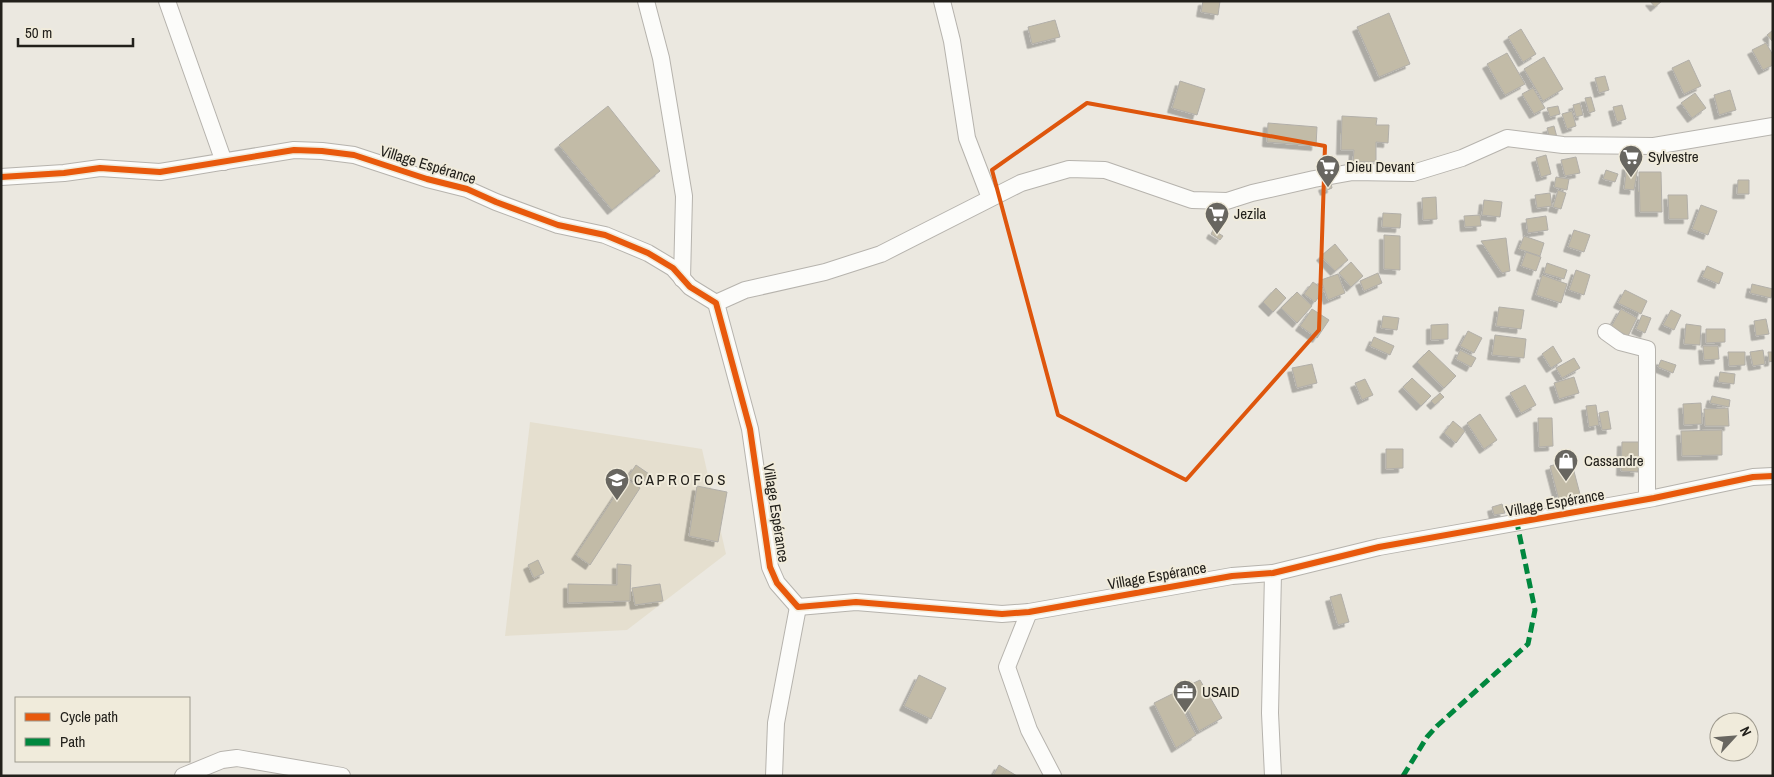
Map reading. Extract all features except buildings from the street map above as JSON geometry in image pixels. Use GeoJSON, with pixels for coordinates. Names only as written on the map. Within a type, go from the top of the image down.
{"type":"FeatureCollection","features":[{"type":"Feature","properties":{"kind":"street"},"geometry":{"type":"LineString","coordinates":[[167,1],[224,162]]}},
{"type":"Feature","properties":{"kind":"street"},"geometry":{"type":"LineString","coordinates":[[646,1],[661,58],[684,196],[682,279]]}},
{"type":"Feature","properties":{"kind":"street"},"geometry":{"type":"LineString","coordinates":[[942,1],[952,42],[967,138],[990,198]]}},
{"type":"Feature","properties":{"kind":"street"},"geometry":{"type":"LineString","coordinates":[[716,303],[745,290],[825,272],[881,254],[1020,183],[1069,170],[1105,170],[1192,200],[1227,202],[1305,181],[1353,172],[1413,173],[1462,158],[1507,138],[1563,145],[1654,146],[1773,126]]}},
{"type":"Feature","properties":{"kind":"street","name":"Village Espérance"},"geometry":{"type":"LineString","coordinates":[[1,177],[64,173],[100,168],[160,172],[294,150],[322,151],[354,155],[427,180],[467,189],[558,225],[605,235],[648,253],[673,268],[690,287],[716,303],[750,429],[770,567],[777,583],[798,607],[856,602],[1002,614],[1029,612],[1232,576],[1273,573],[1379,547],[1648,499],[1753,477],[1773,476]]}},
{"type":"Feature","properties":{"kind":"street"},"geometry":{"type":"LineString","coordinates":[[1606,332],[1620,342],[1648,349],[1648,499]]}},
{"type":"Feature","properties":{"kind":"street"},"geometry":{"type":"LineString","coordinates":[[1273,573],[1270,713],[1273,776]]}},
{"type":"Feature","properties":{"kind":"street"},"geometry":{"type":"LineString","coordinates":[[774,776],[776,724],[798,607]]}},
{"type":"Feature","properties":{"kind":"street"},"geometry":{"type":"LineString","coordinates":[[1029,612],[1007,667],[1029,730],[1053,776]]}},
{"type":"Feature","properties":{"kind":"street"},"geometry":{"type":"LineString","coordinates":[[183,776],[222,760],[237,758],[342,776]]}},
{"type":"Feature","properties":{"kind":"highlighted area"},"geometry":{"type":"Polygon","coordinates":[[[1087,103],[1325,146],[1319,330],[1186,480],[1058,415],[992,170],[1087,103]]]}},
{"type":"Feature","properties":{"kind":"shaded area","name":"C A P R O F O S"},"geometry":{"type":"Polygon","coordinates":[[[530,422],[702,449],[726,554],[627,630],[505,636],[530,422]]]}},
{"type":"Feature","properties":{"kind":"marked path"},"geometry":{"type":"LineString","coordinates":[[1403,776],[1427,737],[1437,726],[1528,644],[1535,610],[1517,523]]}},
{"type":"Feature","properties":{"kind":"cycle path"},"geometry":{"type":"LineString","coordinates":[[1,177],[64,173],[100,168],[160,172],[294,150],[322,151],[354,155],[427,179],[467,189],[558,225],[605,235],[648,253],[673,268],[690,287],[716,303],[750,429],[770,567],[777,583],[798,607],[856,602],[1002,614],[1029,612],[1232,576],[1273,573],[1379,547],[1654,498],[1753,477],[1773,476]]}},
{"type":"Feature","properties":{"kind":"place","name":"Sylvestre"},"geometry":{"type":"Point","coordinates":[1631,178]}},
{"type":"Feature","properties":{"kind":"place","name":"Dieu Devant"},"geometry":{"type":"Point","coordinates":[1328,188]}},
{"type":"Feature","properties":{"kind":"place","name":"Jezila"},"geometry":{"type":"Point","coordinates":[1217,235]}},
{"type":"Feature","properties":{"kind":"place","name":"Cassandre"},"geometry":{"type":"Point","coordinates":[1566,482]}},
{"type":"Feature","properties":{"kind":"place","name":"C A P R O F O S"},"geometry":{"type":"Point","coordinates":[617,501]}},
{"type":"Feature","properties":{"kind":"place","name":"USAID"},"geometry":{"type":"Point","coordinates":[1185,713]}}]}
